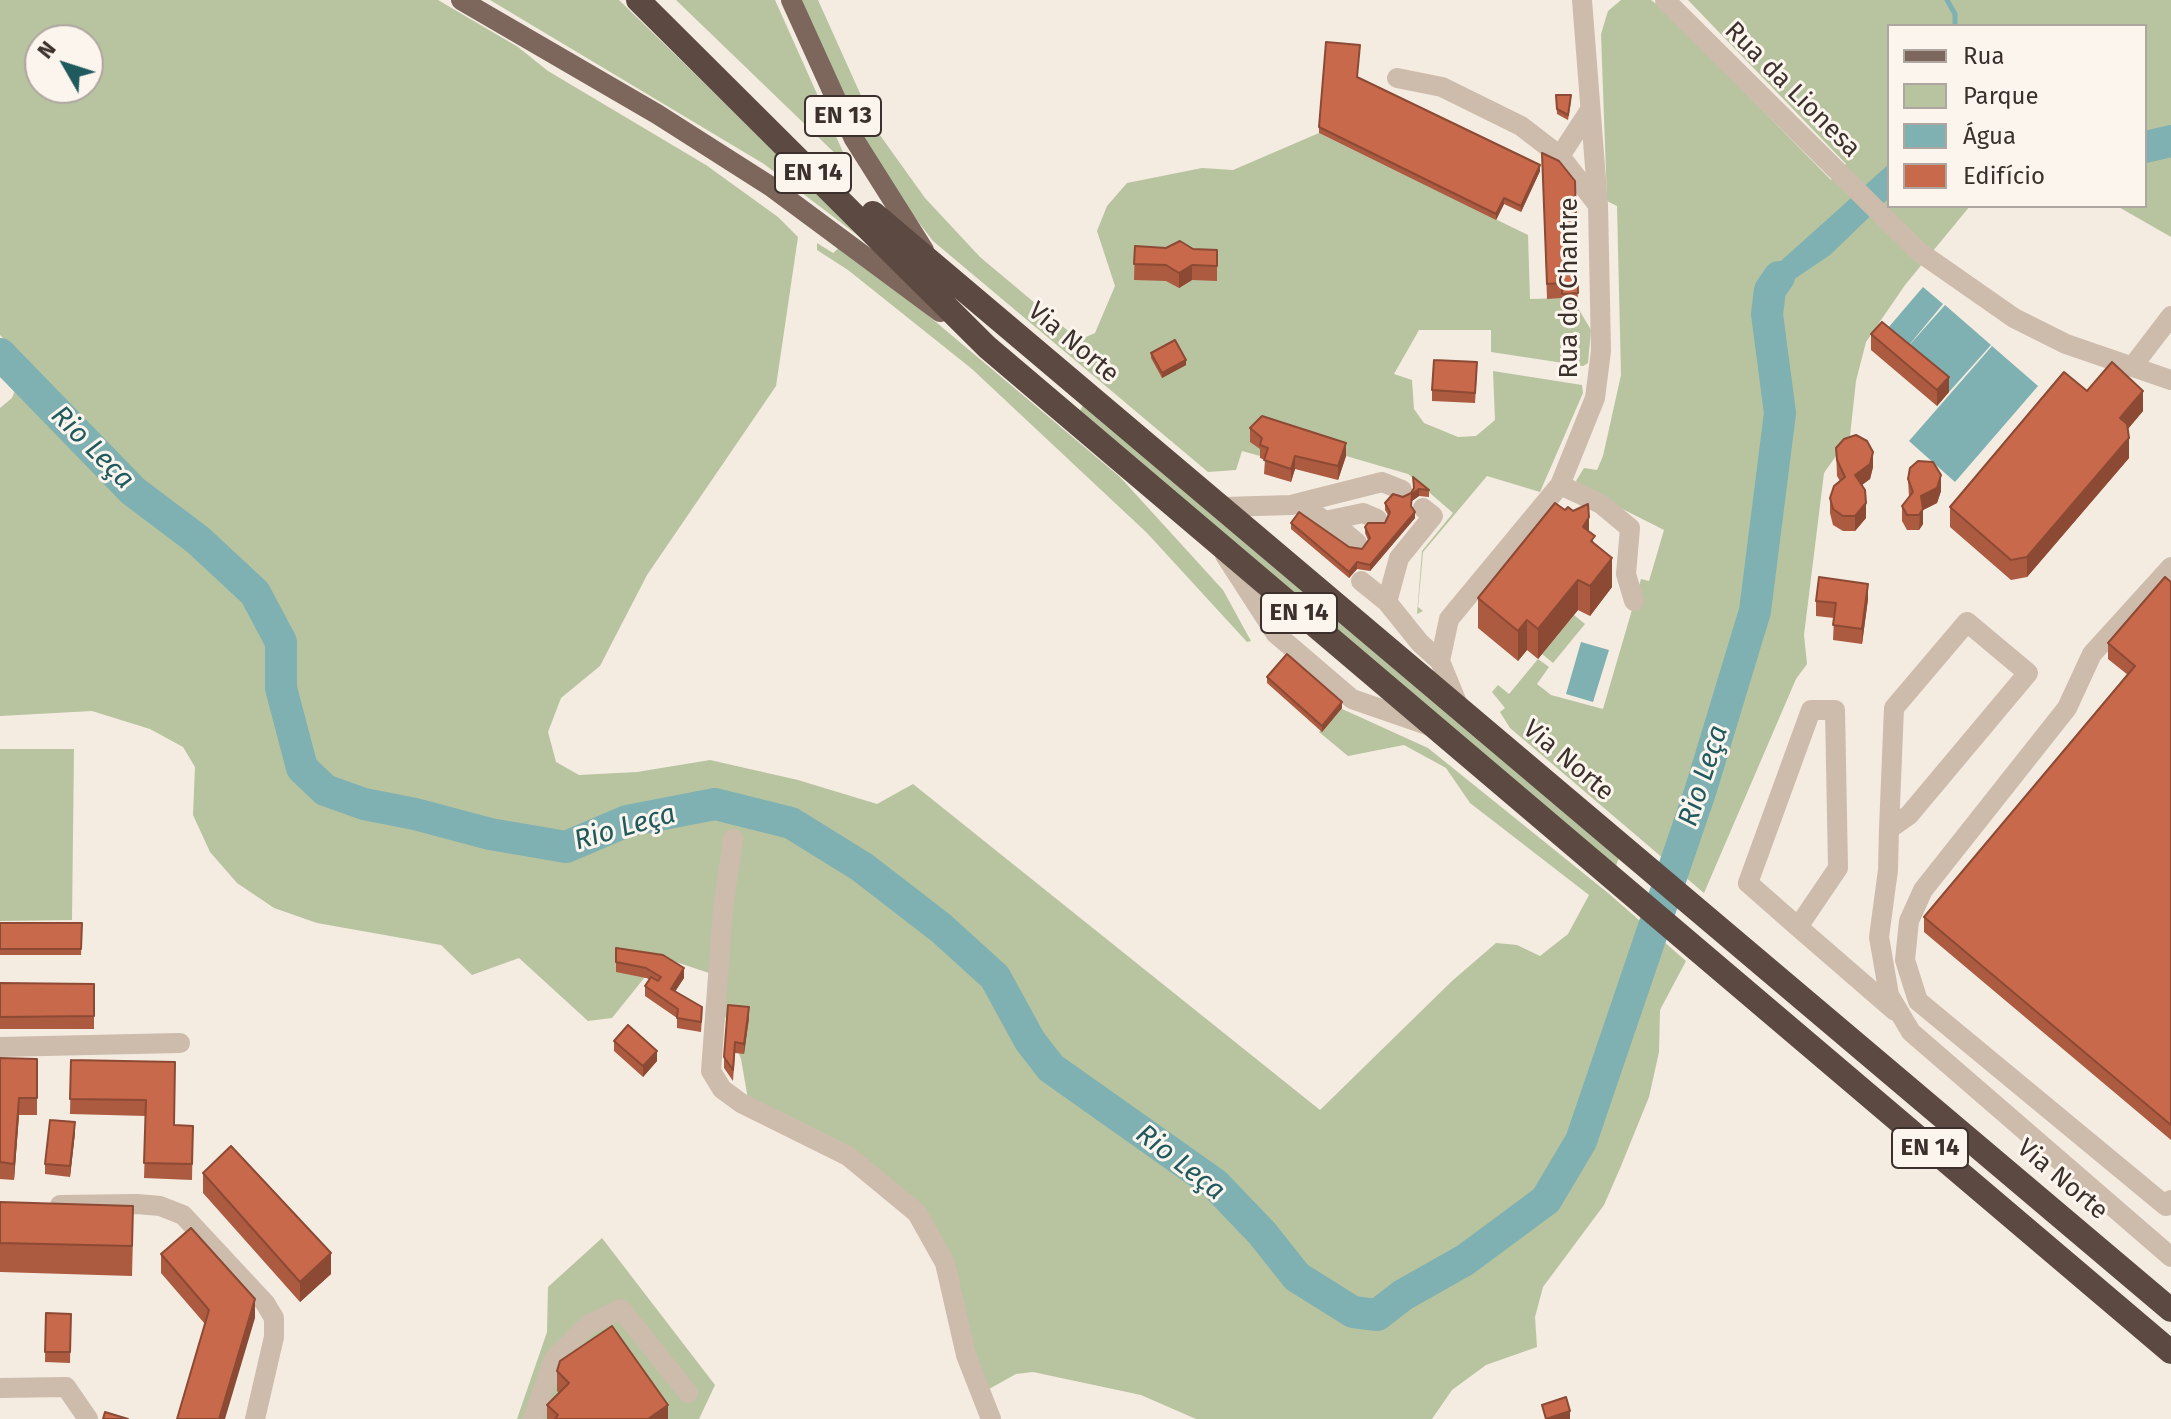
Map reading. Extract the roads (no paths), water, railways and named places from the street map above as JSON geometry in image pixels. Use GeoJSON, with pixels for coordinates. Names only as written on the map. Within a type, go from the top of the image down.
{"type":"FeatureCollection","features":[{"type":"Feature","properties":{"kind":"highway","name":"EN 14"},"geometry":{"type":"LineString","coordinates":[[638,0],[987,347],[2171,1352]]}},
{"type":"Feature","properties":{"kind":"highway","name":"EN 14"},"geometry":{"type":"LineString","coordinates":[[653,0],[878,218],[928,256]]}},
{"type":"Feature","properties":{"kind":"highway","name":"Via Norte"},"geometry":{"type":"LineString","coordinates":[[928,256],[2171,1310]]}},
{"type":"Feature","properties":{"kind":"main road"},"geometry":{"type":"LineString","coordinates":[[461,0],[657,114],[770,186],[987,347]]}},
{"type":"Feature","properties":{"kind":"main road","name":"EN 13"},"geometry":{"type":"LineString","coordinates":[[791,0],[854,139],[928,256]]}},
{"type":"Feature","properties":{"kind":"street","name":"Rua da Lionesa"},"geometry":{"type":"LineString","coordinates":[[1665,0],[1918,251],[2014,318],[2066,344],[2171,380]]}},
{"type":"Feature","properties":{"kind":"street","name":"Rua do Chantre"},"geometry":{"type":"LineString","coordinates":[[1440,661],[1449,619],[1560,485],[1595,398],[1601,351],[1598,205],[1590,110],[1587,4]]}},
{"type":"Feature","properties":{"kind":"street"},"geometry":{"type":"LineString","coordinates":[[1397,78],[1420,80],[1468,98],[1521,126],[1560,156],[1598,205]]}},
{"type":"Feature","properties":{"kind":"street"},"geometry":{"type":"LineString","coordinates":[[1560,156],[1590,110]]}},
{"type":"Feature","properties":{"kind":"street"},"geometry":{"type":"LineString","coordinates":[[2132,367],[2171,316]]}},
{"type":"Feature","properties":{"kind":"street"},"geometry":{"type":"LineString","coordinates":[[1293,511],[1375,482],[1398,494]]}},
{"type":"Feature","properties":{"kind":"street"},"geometry":{"type":"LineString","coordinates":[[1560,485],[1601,504],[1630,528],[1626,574],[1634,601]]}},
{"type":"Feature","properties":{"kind":"street"},"geometry":{"type":"LineString","coordinates":[[1224,507],[1293,511],[1320,519],[1339,518],[1367,531]]}},
{"type":"Feature","properties":{"kind":"street"},"geometry":{"type":"LineString","coordinates":[[1421,517],[1387,567],[1411,630],[1440,661],[1458,705]]}},
{"type":"Feature","properties":{"kind":"street"},"geometry":{"type":"LineString","coordinates":[[2171,567],[2092,654],[2067,708],[1923,890],[1909,921],[1905,960],[1918,1001],[2166,1206],[2171,1200]]}},
{"type":"Feature","properties":{"kind":"street"},"geometry":{"type":"LineString","coordinates":[[1411,630],[1436,627],[1449,619]]}},
{"type":"Feature","properties":{"kind":"street"},"geometry":{"type":"LineString","coordinates":[[1889,829],[1909,815],[2028,673],[1967,622],[1894,708],[1889,829],[1879,937],[1889,995],[1911,1032],[2171,1257]]}},
{"type":"Feature","properties":{"kind":"street"},"geometry":{"type":"LineString","coordinates":[[1798,927],[1838,868],[1835,710],[1811,710],[1748,883],[1798,927],[1898,1014]]}},
{"type":"Feature","properties":{"kind":"street"},"geometry":{"type":"LineString","coordinates":[[733,839],[723,909],[711,1071],[722,1089],[741,1103],[848,1156],[917,1213],[945,1263],[966,1355],[991,1419]]}},
{"type":"Feature","properties":{"kind":"street"},"geometry":{"type":"LineString","coordinates":[[0,1047],[180,1043]]}},
{"type":"Feature","properties":{"kind":"street"},"geometry":{"type":"LineString","coordinates":[[46,1205],[137,1204],[160,1206],[183,1215],[265,1303],[274,1318],[274,1337],[255,1419]]}},
{"type":"Feature","properties":{"kind":"street"},"geometry":{"type":"LineString","coordinates":[[533,1419],[554,1359],[588,1325],[621,1309],[688,1393]]}},
{"type":"Feature","properties":{"kind":"street"},"geometry":{"type":"LineString","coordinates":[[0,1388],[66,1387],[88,1419]]}},
{"type":"Feature","properties":{"kind":"water"},"geometry":{"type":"Polygon","coordinates":[[[1887,166],[1887,200],[1830,255],[1781,288],[1781,321],[1759,312],[1763,277],[1887,166]]]}},
{"type":"Feature","properties":{"kind":"water"},"geometry":{"type":"Polygon","coordinates":[[[1923,287],[1943,304],[1905,350],[1945,305],[1991,345],[1949,392],[1882,335],[1923,287]]]}},
{"type":"Feature","properties":{"kind":"water"},"geometry":{"type":"Polygon","coordinates":[[[1992,346],[2038,386],[1955,482],[1909,441],[1992,346]]]}},
{"type":"Feature","properties":{"kind":"water"},"geometry":{"type":"Polygon","coordinates":[[[1581,642],[1609,650],[1593,702],[1566,694],[1581,642]]]}},
{"type":"Feature","properties":{"kind":"waterway"},"geometry":{"type":"LineString","coordinates":[[1947,0],[1955,14],[1955,24]]}},
{"type":"Feature","properties":{"kind":"waterway","name":"Rio Leça"},"geometry":{"type":"LineString","coordinates":[[2147,147],[2171,141]]}},
{"type":"Feature","properties":{"kind":"waterway","name":"Rio Leça"},"geometry":{"type":"LineString","coordinates":[[0,354],[133,491],[198,540],[255,593],[281,642],[281,688],[302,768],[325,790],[364,804],[490,834],[566,847],[627,821],[715,804],[791,823],[862,867],[941,928],[995,977],[1030,1041],[1051,1068],[1215,1184],[1262,1233],[1297,1277],[1353,1312],[1377,1315],[1403,1295],[1465,1260],[1546,1200],[1581,1141],[1701,789],[1755,611],[1780,413],[1767,314],[1770,290],[1779,277]]}}]}
